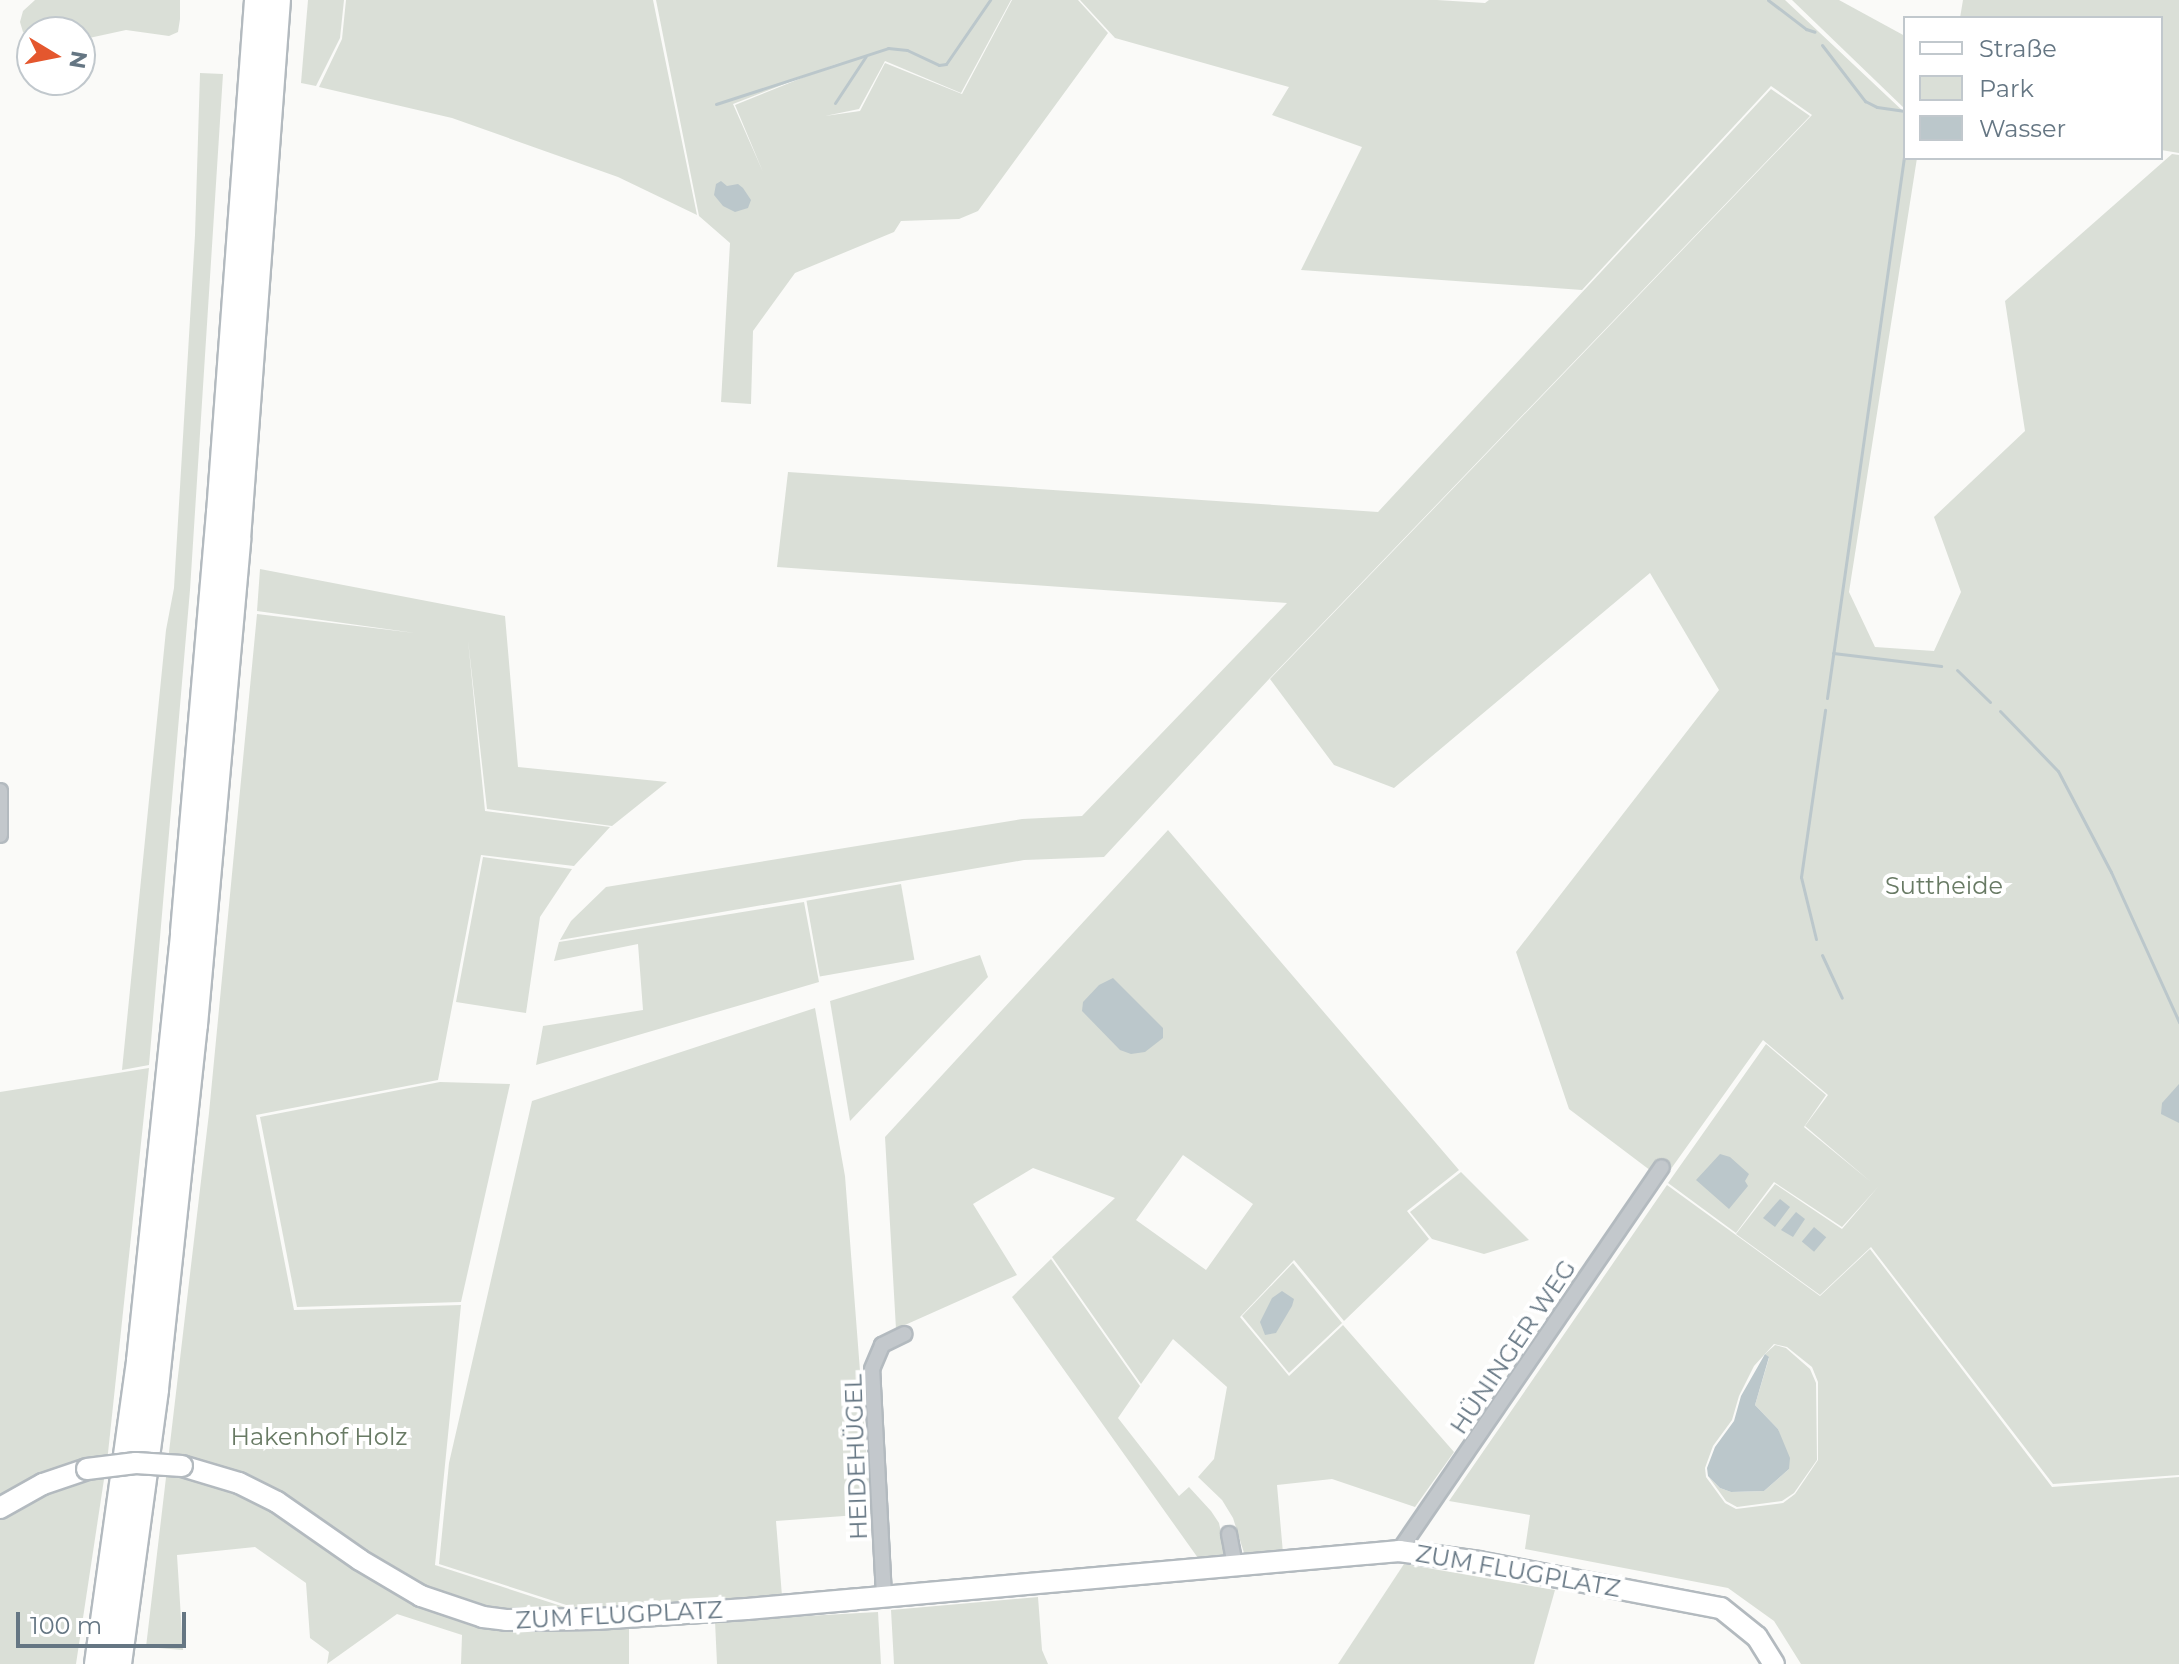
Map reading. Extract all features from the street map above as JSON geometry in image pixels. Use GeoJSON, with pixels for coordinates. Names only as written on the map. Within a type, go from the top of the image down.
{"type":"FeatureCollection","features":[{"type":"Feature","properties":{"kind":"highway"},"geometry":{"type":"LineString","coordinates":[[97,1664],[140,1346],[183,932],[218,529],[257,0]]}},
{"type":"Feature","properties":{"kind":"highway"},"geometry":{"type":"LineString","coordinates":[[119,1664],[156,1389],[195,1025],[234,584],[278,0]]}},
{"type":"Feature","properties":{"kind":"street"},"geometry":{"type":"LineString","coordinates":[[0,791],[0,835]]}},
{"type":"Feature","properties":{"kind":"street","name":"HÜNINGER WEG"},"geometry":{"type":"LineString","coordinates":[[1399,1551],[1662,1167]]}},
{"type":"Feature","properties":{"kind":"street","name":"HEIDEHÜGEL"},"geometry":{"type":"LineString","coordinates":[[884,1596],[872,1369],[882,1345],[905,1334]]}},
{"type":"Feature","properties":{"kind":"street","name":"ZUM FLUGPLATZ"},"geometry":{"type":"LineString","coordinates":[[0,1508],[43,1484],[87,1469],[136,1463],[182,1466],[239,1483],[277,1502],[410,1590],[483,1617],[506,1620],[596,1619],[1399,1551],[1479,1562],[1721,1608],[1757,1637],[1774,1664]]}},
{"type":"Feature","properties":{"kind":"street"},"geometry":{"type":"LineString","coordinates":[[1229,1534],[1235,1564]]}},
{"type":"Feature","properties":{"kind":"green space"},"geometry":{"type":"Polygon","coordinates":[[[35,0],[180,0],[178,32],[169,36],[126,30],[96,37],[96,16],[22,16],[35,0]]]}},
{"type":"Feature","properties":{"kind":"green space"},"geometry":{"type":"Polygon","coordinates":[[[308,0],[344,0],[340,38],[316,86],[301,83],[308,0]]]}},
{"type":"Feature","properties":{"kind":"green space"},"geometry":{"type":"Polygon","coordinates":[[[346,0],[653,0],[697,215],[618,177],[452,118],[319,87],[342,39],[346,0]]]}},
{"type":"Feature","properties":{"kind":"green space"},"geometry":{"type":"Polygon","coordinates":[[[656,0],[1011,0],[961,93],[885,61],[859,109],[825,116],[860,111],[885,63],[962,94],[1012,0],[1078,0],[1108,33],[978,211],[959,219],[901,221],[894,232],[795,273],[753,331],[751,404],[721,402],[730,243],[699,216],[656,0]],[[844,61],[733,104],[763,172],[735,105],[844,61]]]}},
{"type":"Feature","properties":{"kind":"green space","name":"Suttheide"},"geometry":{"type":"Polygon","coordinates":[[[1080,0],[1437,0],[1485,3],[1489,0],[1785,0],[1903,111],[1903,160],[1917,160],[1849,592],[1875,647],[1934,651],[1961,592],[1934,517],[2025,431],[2005,301],[2172,154],[2179,155],[2179,1475],[2053,1484],[1871,1247],[1820,1295],[1736,1234],[1775,1184],[1842,1229],[1878,1187],[1842,1227],[1774,1182],[1736,1233],[1668,1183],[1766,1044],[1826,1095],[1804,1127],[1871,1182],[1805,1126],[1828,1095],[1763,1040],[1663,1180],[1569,1109],[1516,952],[1719,690],[1650,573],[1394,788],[1334,765],[1270,679],[1812,115],[1771,86],[1582,290],[1301,270],[1362,147],[1272,115],[1289,87],[1115,38],[1080,0]]]}},
{"type":"Feature","properties":{"kind":"green space"},"geometry":{"type":"Polygon","coordinates":[[[1792,0],[1839,0],[1903,35],[1903,107],[1792,0]]]}},
{"type":"Feature","properties":{"kind":"green space"},"geometry":{"type":"Polygon","coordinates":[[[1963,0],[2179,0],[2179,153],[2163,150],[2163,16],[1960,16],[1963,0]]]}},
{"type":"Feature","properties":{"kind":"green space"},"geometry":{"type":"Polygon","coordinates":[[[200,73],[223,74],[190,590],[149,1065],[122,1070],[166,630],[174,588],[195,235],[200,73]]]}},
{"type":"Feature","properties":{"kind":"green space"},"geometry":{"type":"Polygon","coordinates":[[[1771,89],[1810,116],[1270,678],[1104,857],[1024,860],[560,940],[571,921],[606,887],[1022,819],[1082,816],[1287,603],[777,567],[788,472],[1378,512],[1771,89]]]}},
{"type":"Feature","properties":{"kind":"green space","name":"Hakenhof Holz"},"geometry":{"type":"Polygon","coordinates":[[[260,569],[505,616],[518,767],[667,782],[612,826],[487,809],[468,640],[485,811],[610,827],[574,866],[481,855],[438,1080],[256,1115],[294,1310],[461,1305],[435,1565],[629,1628],[629,1664],[461,1664],[462,1635],[397,1614],[327,1664],[329,1652],[310,1638],[306,1583],[255,1547],[177,1555],[183,1650],[146,1647],[209,1113],[257,614],[415,633],[257,611],[260,569]]]}},
{"type":"Feature","properties":{"kind":"green space"},"geometry":{"type":"Polygon","coordinates":[[[1168,830],[1459,1170],[1407,1211],[1429,1239],[1344,1321],[1294,1260],[1240,1317],[1289,1376],[1343,1325],[1454,1452],[1415,1507],[1332,1479],[1277,1485],[1283,1553],[1245,1556],[1233,1518],[1222,1500],[1198,1477],[1214,1459],[1227,1387],[1173,1339],[1141,1384],[1052,1257],[1115,1198],[1033,1168],[973,1204],[1017,1275],[896,1329],[885,1137],[1168,830]],[[1183,1155],[1136,1220],[1206,1270],[1253,1204],[1183,1155]]]}},
{"type":"Feature","properties":{"kind":"green space"},"geometry":{"type":"Polygon","coordinates":[[[483,857],[572,869],[540,917],[526,1013],[456,1002],[483,857]]]}},
{"type":"Feature","properties":{"kind":"green space"},"geometry":{"type":"Polygon","coordinates":[[[901,884],[914,960],[820,977],[806,901],[901,884]]]}},
{"type":"Feature","properties":{"kind":"green space"},"geometry":{"type":"Polygon","coordinates":[[[804,902],[819,982],[536,1065],[543,1026],[643,1010],[638,944],[554,961],[559,942],[804,902]]]}},
{"type":"Feature","properties":{"kind":"green space"},"geometry":{"type":"Polygon","coordinates":[[[980,955],[988,977],[850,1121],[830,1001],[980,955]]]}},
{"type":"Feature","properties":{"kind":"green space"},"geometry":{"type":"Polygon","coordinates":[[[815,1008],[845,1176],[871,1514],[776,1521],[782,1596],[585,1611],[439,1564],[449,1463],[532,1101],[815,1008]]]}},
{"type":"Feature","properties":{"kind":"green space"},"geometry":{"type":"Polygon","coordinates":[[[149,1068],[108,1453],[76,1664],[0,1664],[0,1092],[149,1068]]]}},
{"type":"Feature","properties":{"kind":"green space"},"geometry":{"type":"Polygon","coordinates":[[[440,1082],[510,1084],[461,1302],[297,1307],[260,1117],[440,1082]]]}},
{"type":"Feature","properties":{"kind":"green space"},"geometry":{"type":"Polygon","coordinates":[[[1461,1172],[1529,1240],[1484,1254],[1432,1239],[1410,1212],[1461,1172]]]}},
{"type":"Feature","properties":{"kind":"green space"},"geometry":{"type":"Polygon","coordinates":[[[1667,1185],[1820,1296],[1870,1249],[2052,1487],[2179,1477],[2179,1664],[1801,1664],[1774,1621],[1728,1588],[1525,1549],[1530,1515],[1449,1501],[1667,1185]],[[1774,1344],[1754,1366],[1739,1396],[1732,1420],[1713,1446],[1705,1468],[1706,1477],[1725,1503],[1736,1509],[1783,1503],[1795,1494],[1818,1460],[1818,1382],[1812,1367],[1787,1347],[1774,1344]]]}},
{"type":"Feature","properties":{"kind":"green space"},"geometry":{"type":"Polygon","coordinates":[[[1051,1259],[1140,1386],[1118,1418],[1179,1496],[1189,1487],[1211,1511],[1219,1523],[1226,1556],[1198,1558],[1012,1297],[1051,1259]]]}},
{"type":"Feature","properties":{"kind":"green space"},"geometry":{"type":"Polygon","coordinates":[[[1293,1263],[1342,1323],[1289,1373],[1242,1316],[1293,1263]]]}},
{"type":"Feature","properties":{"kind":"green space"},"geometry":{"type":"Polygon","coordinates":[[[1775,1345],[1786,1348],[1810,1369],[1816,1383],[1817,1460],[1794,1493],[1782,1501],[1737,1507],[1726,1501],[1708,1476],[1720,1488],[1731,1492],[1764,1491],[1789,1469],[1778,1429],[1755,1405],[1769,1358],[1765,1354],[1775,1345]]]}},
{"type":"Feature","properties":{"kind":"green space"},"geometry":{"type":"Polygon","coordinates":[[[1404,1564],[1555,1590],[1534,1664],[1338,1664],[1404,1564]]]}},
{"type":"Feature","properties":{"kind":"green space"},"geometry":{"type":"Polygon","coordinates":[[[1038,1597],[1042,1650],[1048,1664],[894,1664],[891,1610],[1038,1597]]]}},
{"type":"Feature","properties":{"kind":"green space"},"geometry":{"type":"Polygon","coordinates":[[[878,1612],[881,1664],[717,1664],[715,1621],[878,1612]]]}},
{"type":"Feature","properties":{"kind":"water"},"geometry":{"type":"Polygon","coordinates":[[[721,181],[727,186],[738,184],[743,188],[751,200],[748,208],[735,212],[723,206],[714,195],[716,184],[721,181]]]}},
{"type":"Feature","properties":{"kind":"water"},"geometry":{"type":"Polygon","coordinates":[[[1113,978],[1163,1028],[1163,1038],[1145,1052],[1131,1054],[1120,1050],[1082,1011],[1083,1002],[1099,985],[1113,978]]]}},
{"type":"Feature","properties":{"kind":"water"},"geometry":{"type":"Polygon","coordinates":[[[2179,1084],[2179,1123],[2161,1114],[2162,1103],[2179,1084]]]}},
{"type":"Feature","properties":{"kind":"water"},"geometry":{"type":"Polygon","coordinates":[[[1720,1154],[1730,1157],[1749,1174],[1745,1181],[1748,1186],[1729,1209],[1696,1180],[1720,1154]]]}},
{"type":"Feature","properties":{"kind":"water"},"geometry":{"type":"Polygon","coordinates":[[[1780,1199],[1790,1207],[1775,1227],[1763,1218],[1780,1199]]]}},
{"type":"Feature","properties":{"kind":"water"},"geometry":{"type":"Polygon","coordinates":[[[1796,1212],[1805,1219],[1793,1237],[1781,1230],[1796,1212]]]}},
{"type":"Feature","properties":{"kind":"water"},"geometry":{"type":"Polygon","coordinates":[[[1814,1227],[1826,1237],[1814,1252],[1802,1242],[1814,1227]]]}},
{"type":"Feature","properties":{"kind":"water"},"geometry":{"type":"Polygon","coordinates":[[[1282,1291],[1294,1299],[1292,1306],[1276,1333],[1265,1335],[1260,1322],[1272,1298],[1282,1291]]]}},
{"type":"Feature","properties":{"kind":"water"},"geometry":{"type":"Polygon","coordinates":[[[1765,1354],[1769,1357],[1755,1405],[1778,1429],[1790,1458],[1789,1469],[1764,1491],[1731,1492],[1720,1488],[1708,1476],[1707,1468],[1715,1447],[1734,1421],[1741,1396],[1765,1354]]]}},
{"type":"Feature","properties":{"kind":"waterway"},"geometry":{"type":"LineString","coordinates":[[716,104],[888,48],[907,50],[939,65],[946,64],[990,0]]}},
{"type":"Feature","properties":{"kind":"waterway"},"geometry":{"type":"LineString","coordinates":[[1768,0],[1806,29],[1815,32]]}},
{"type":"Feature","properties":{"kind":"waterway"},"geometry":{"type":"LineString","coordinates":[[1822,45],[1865,101],[1877,107],[1903,111]]}},
{"type":"Feature","properties":{"kind":"waterway"},"geometry":{"type":"LineString","coordinates":[[835,103],[866,56]]}},
{"type":"Feature","properties":{"kind":"waterway"},"geometry":{"type":"LineString","coordinates":[[1827,698],[1904,160]]}},
{"type":"Feature","properties":{"kind":"waterway"},"geometry":{"type":"LineString","coordinates":[[1833,653],[1941,666]]}},
{"type":"Feature","properties":{"kind":"waterway"},"geometry":{"type":"LineString","coordinates":[[1957,670],[1990,702]]}},
{"type":"Feature","properties":{"kind":"waterway"},"geometry":{"type":"LineString","coordinates":[[1816,939],[1801,877],[1825,710]]}},
{"type":"Feature","properties":{"kind":"waterway"},"geometry":{"type":"LineString","coordinates":[[2000,711],[2058,771],[2111,872],[2179,1022]]}},
{"type":"Feature","properties":{"kind":"waterway"},"geometry":{"type":"LineString","coordinates":[[1822,955],[1842,998]]}}]}
